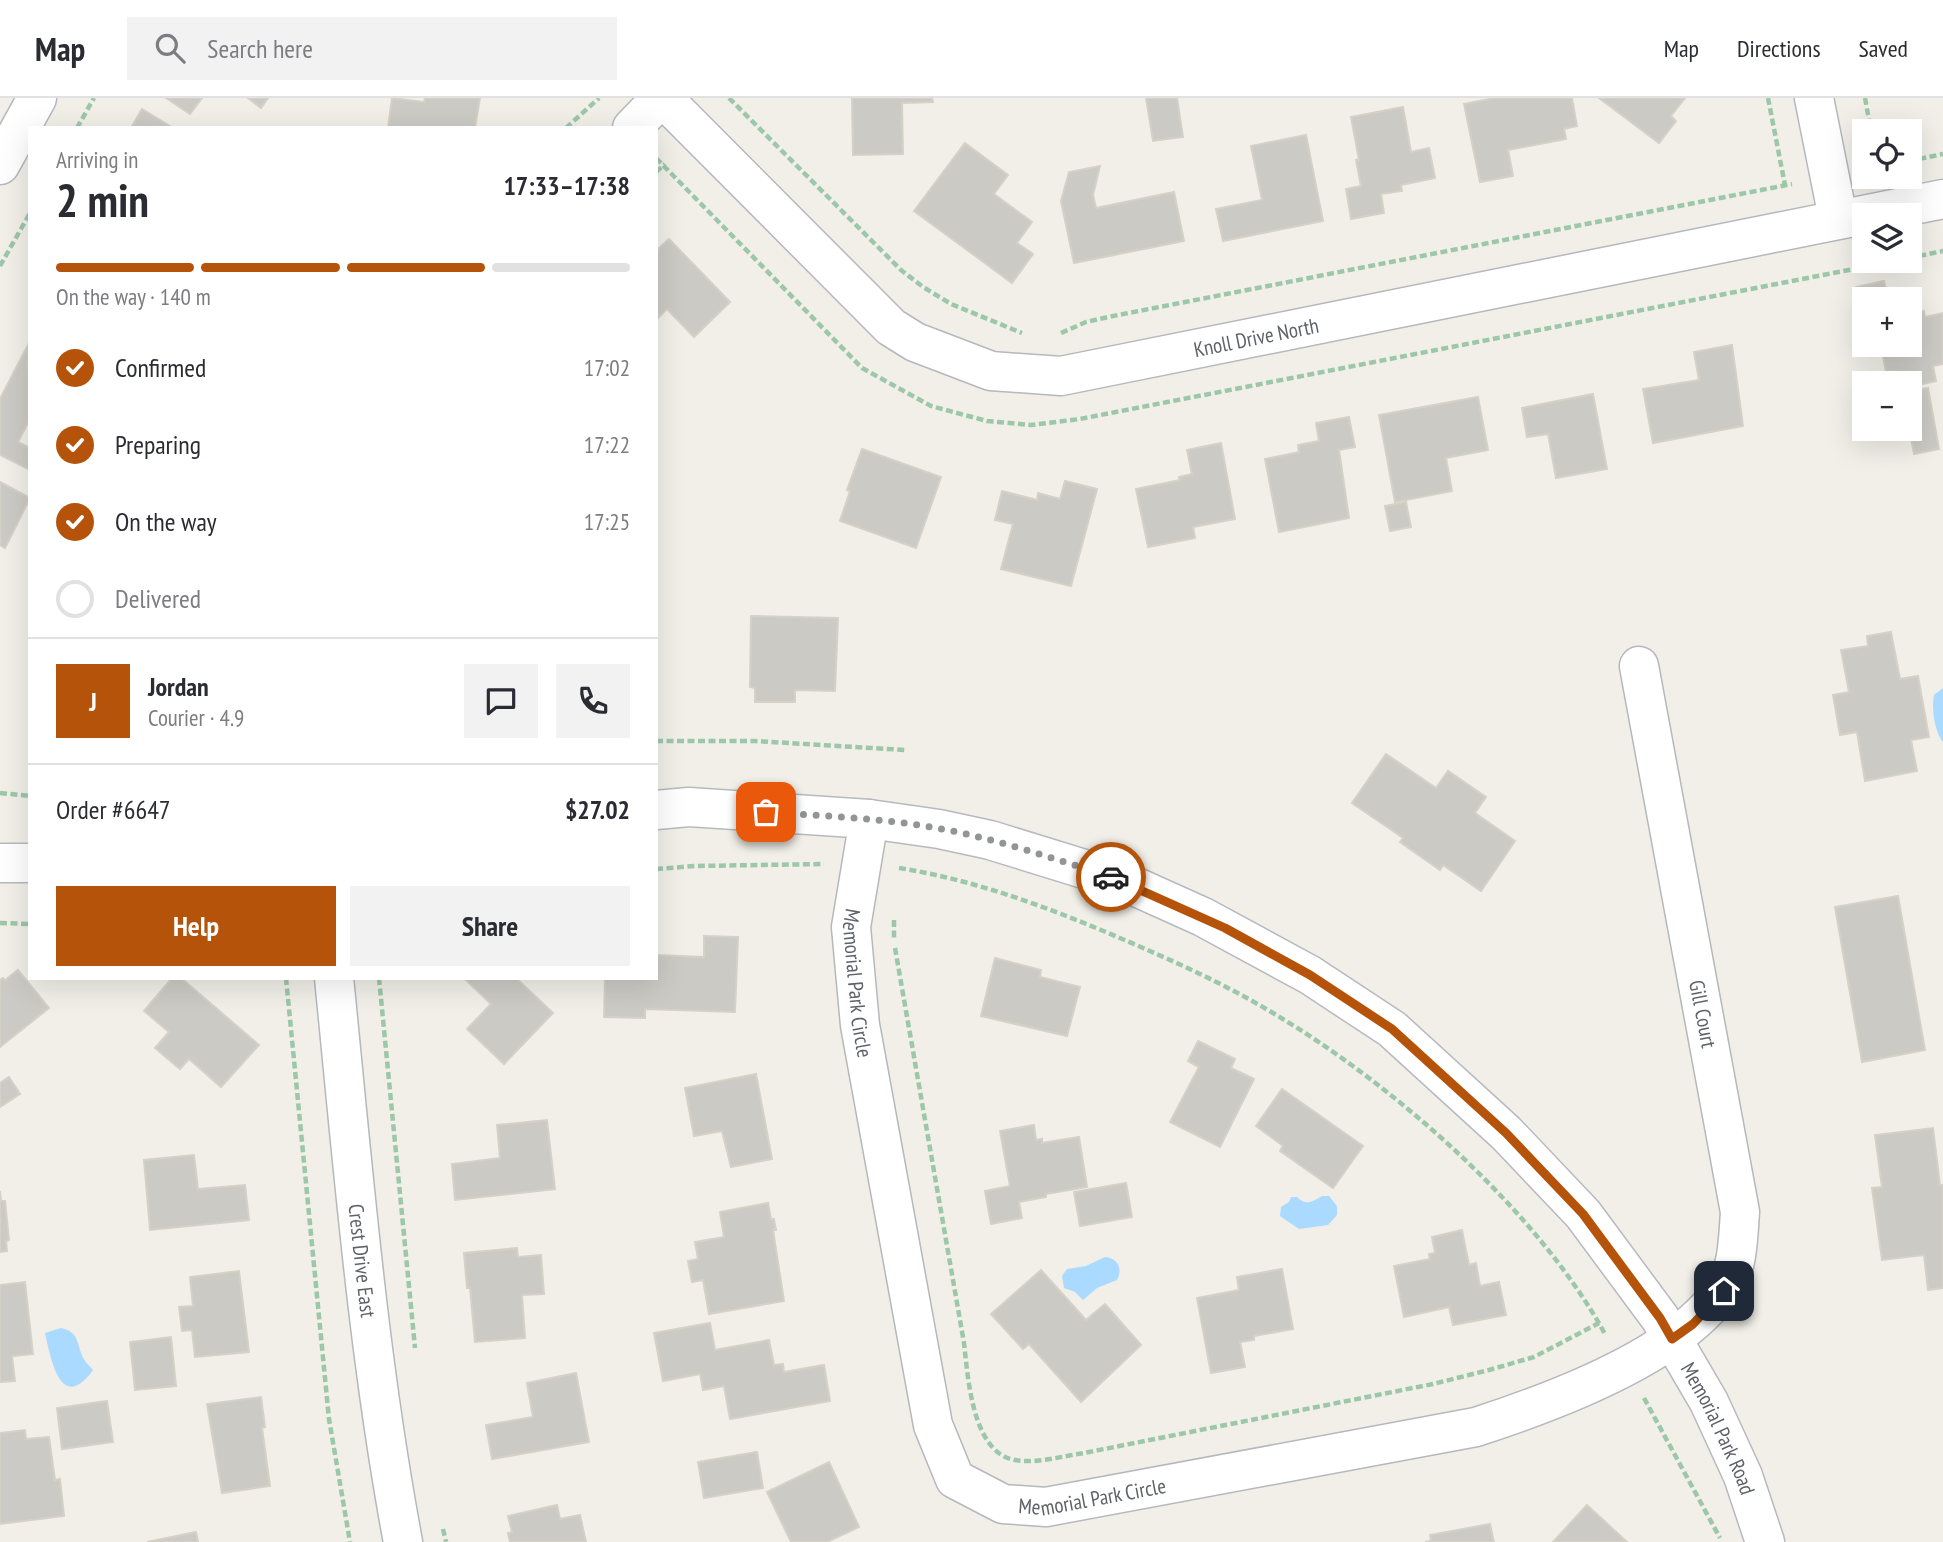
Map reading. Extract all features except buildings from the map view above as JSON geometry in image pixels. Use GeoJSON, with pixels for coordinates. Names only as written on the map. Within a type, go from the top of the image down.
{"type":"FeatureCollection","features":[{"type":"Feature","properties":{"kind":"street"},"geometry":{"type":"LineString","coordinates":[[0,165],[37,98]]}},
{"type":"Feature","properties":{"kind":"street"},"geometry":{"type":"LineString","coordinates":[[634,126],[662,98]]}},
{"type":"Feature","properties":{"kind":"street","name":"Knoll Drive North"},"geometry":{"type":"LineString","coordinates":[[662,98],[891,327],[915,342],[991,371],[1060,376],[1943,199]]}},
{"type":"Feature","properties":{"kind":"street"},"geometry":{"type":"LineString","coordinates":[[1814,98],[1838,218]]}},
{"type":"Feature","properties":{"kind":"street","name":"Gill Court"},"geometry":{"type":"LineString","coordinates":[[1639,666],[1740,1212],[1737,1255],[1724,1291],[1693,1324],[1666,1329]]}},
{"type":"Feature","properties":{"kind":"street"},"geometry":{"type":"LineString","coordinates":[[658,810],[689,807],[869,819],[939,829],[1016,846],[1123,881],[1203,917],[1310,975],[1392,1029],[1506,1133],[1583,1214],[1666,1329]]}},
{"type":"Feature","properties":{"kind":"street","name":"Memorial Park Circle"},"geometry":{"type":"LineString","coordinates":[[869,819],[859,865],[851,927],[860,1025],[933,1425],[955,1479],[1003,1504],[1046,1507],[1476,1427],[1535,1408],[1624,1366],[1666,1329]]}},
{"type":"Feature","properties":{"kind":"street"},"geometry":{"type":"LineString","coordinates":[[0,863],[28,863]]}},
{"type":"Feature","properties":{"kind":"street","name":"Crest Drive East"},"geometry":{"type":"LineString","coordinates":[[334,980],[366,1296],[385,1446],[403,1542]]}},
{"type":"Feature","properties":{"kind":"street","name":"Memorial Park Road"},"geometry":{"type":"LineString","coordinates":[[1666,1329],[1709,1402],[1743,1475],[1765,1542]]}},
{"type":"Feature","properties":{"kind":"path"},"geometry":{"type":"LineString","coordinates":[[78,126],[94,98]]}},
{"type":"Feature","properties":{"kind":"path"},"geometry":{"type":"LineString","coordinates":[[568,126],[599,98]]}},
{"type":"Feature","properties":{"kind":"path"},"geometry":{"type":"LineString","coordinates":[[729,98],[871,242],[923,288],[951,304],[1028,335]]}},
{"type":"Feature","properties":{"kind":"path"},"geometry":{"type":"LineString","coordinates":[[1768,98],[1785,186]]}},
{"type":"Feature","properties":{"kind":"path"},"geometry":{"type":"LineString","coordinates":[[1865,98],[1869,119]]}},
{"type":"Feature","properties":{"kind":"path"},"geometry":{"type":"LineString","coordinates":[[1922,158],[1943,154]]}},
{"type":"Feature","properties":{"kind":"path"},"geometry":{"type":"LineString","coordinates":[[1053,336],[1086,322],[1108,317],[1830,176]]}},
{"type":"Feature","properties":{"kind":"path"},"geometry":{"type":"LineString","coordinates":[[0,266],[28,216]]}},
{"type":"Feature","properties":{"kind":"path"},"geometry":{"type":"LineString","coordinates":[[1922,255],[1943,251]]}},
{"type":"Feature","properties":{"kind":"path"},"geometry":{"type":"LineString","coordinates":[[658,741],[755,741],[905,750]]}},
{"type":"Feature","properties":{"kind":"path"},"geometry":{"type":"LineString","coordinates":[[0,793],[28,796]]}},
{"type":"Feature","properties":{"kind":"path"},"geometry":{"type":"LineString","coordinates":[[658,869],[792,864],[859,865],[905,869],[969,881],[1136,945],[1217,982],[1273,1013],[1317,1041],[1425,1124],[1487,1182],[1546,1245],[1599,1323],[1648,1404],[1722,1542]]}},
{"type":"Feature","properties":{"kind":"path"},"geometry":{"type":"LineString","coordinates":[[902,877],[905,869]]}},
{"type":"Feature","properties":{"kind":"path"},"geometry":{"type":"LineString","coordinates":[[894,913],[894,942],[900,982],[971,1395],[977,1421],[986,1437],[996,1450],[1012,1460],[1034,1461],[1084,1453],[1294,1413],[1467,1376],[1534,1357],[1599,1323]]}},
{"type":"Feature","properties":{"kind":"path"},"geometry":{"type":"LineString","coordinates":[[0,923],[28,924]]}},
{"type":"Feature","properties":{"kind":"path"},"geometry":{"type":"LineString","coordinates":[[286,980],[329,1419],[350,1542]]}},
{"type":"Feature","properties":{"kind":"path"},"geometry":{"type":"LineString","coordinates":[[379,980],[415,1357]]}},
{"type":"Feature","properties":{"kind":"path"},"geometry":{"type":"LineString","coordinates":[[442,1523],[446,1542]]}},
{"type":"Feature","properties":{"kind":"water"},"geometry":{"type":"Polygon","coordinates":[[[1943,688],[1943,742],[1934,720],[1933,707],[1934,695],[1943,688]]]}},
{"type":"Feature","properties":{"kind":"water"},"geometry":{"type":"Polygon","coordinates":[[[1329,1196],[1337,1206],[1337,1215],[1328,1225],[1299,1229],[1280,1216],[1281,1207],[1289,1202],[1291,1197],[1306,1202],[1329,1196]]]}},
{"type":"Feature","properties":{"kind":"water"},"geometry":{"type":"Polygon","coordinates":[[[1105,1257],[1113,1259],[1118,1265],[1117,1280],[1097,1288],[1083,1300],[1075,1292],[1064,1288],[1062,1276],[1067,1269],[1086,1266],[1105,1257]]]}},
{"type":"Feature","properties":{"kind":"water"},"geometry":{"type":"Polygon","coordinates":[[[61,1328],[72,1333],[82,1356],[93,1370],[73,1387],[65,1385],[59,1378],[45,1333],[61,1328]]]}},
{"type":"Feature","properties":{"kind":"way so far"},"geometry":{"type":"LineString","coordinates":[[766,812],[869,819],[939,829],[1016,846],[1111,877]]}},
{"type":"Feature","properties":{"kind":"route"},"geometry":{"type":"LineString","coordinates":[[1111,877],[1225,928],[1310,975],[1392,1029],[1506,1133],[1583,1214],[1660,1318],[1672,1339],[1693,1324],[1724,1291]]}}]}
